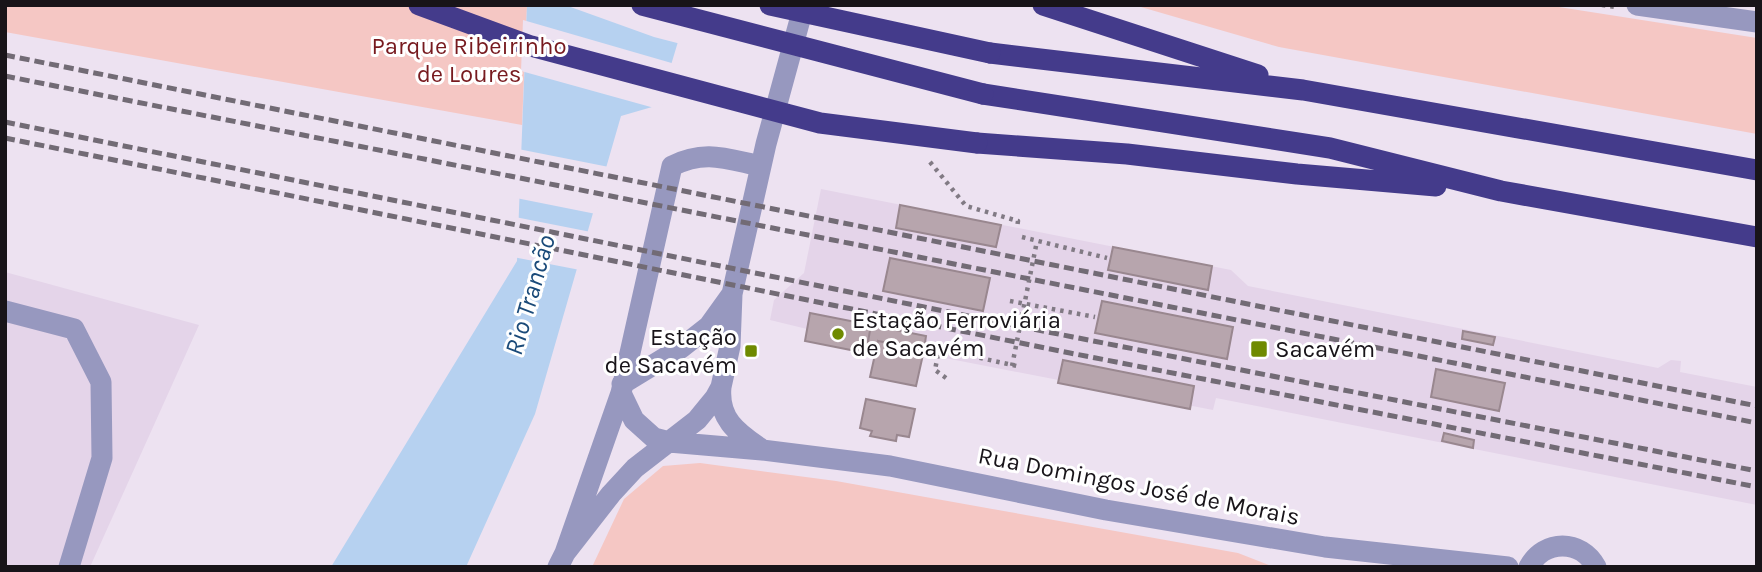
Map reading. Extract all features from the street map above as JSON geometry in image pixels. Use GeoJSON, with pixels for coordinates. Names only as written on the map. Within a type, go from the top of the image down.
{"type":"FeatureCollection","features":[{"type":"Feature","properties":{"kind":"highway"},"geometry":{"type":"LineString","coordinates":[[419,5],[531,46],[820,123],[977,143],[1127,154],[1297,174],[1501,191]]}},
{"type":"Feature","properties":{"kind":"highway"},"geometry":{"type":"LineString","coordinates":[[642,5],[983,94],[1330,148],[1501,191],[1757,237]]}},
{"type":"Feature","properties":{"kind":"highway"},"geometry":{"type":"LineString","coordinates":[[770,5],[990,53],[1303,90],[1757,170]]}},
{"type":"Feature","properties":{"kind":"highway"},"geometry":{"type":"LineString","coordinates":[[1043,5],[1303,90]]}},
{"type":"Feature","properties":{"kind":"street"},"geometry":{"type":"LineString","coordinates":[[762,450],[740,435],[724,416],[721,387],[730,346],[732,294],[761,166],[804,5]]}},
{"type":"Feature","properties":{"kind":"street"},"geometry":{"type":"LineString","coordinates":[[1637,5],[1757,22]]}},
{"type":"Feature","properties":{"kind":"street"},"geometry":{"type":"LineString","coordinates":[[562,560],[622,389],[672,166],[688,157],[705,155],[761,166]]}},
{"type":"Feature","properties":{"kind":"street"},"geometry":{"type":"LineString","coordinates":[[622,389],[709,326],[732,294]]}},
{"type":"Feature","properties":{"kind":"street"},"geometry":{"type":"LineString","coordinates":[[5,311],[74,329],[101,382],[102,458],[69,567]]}},
{"type":"Feature","properties":{"kind":"street"},"geometry":{"type":"LineString","coordinates":[[562,560],[611,494],[635,468],[697,419],[721,387]]}},
{"type":"Feature","properties":{"kind":"street","name":"Rua Domingos José de Morais"},"geometry":{"type":"LineString","coordinates":[[622,389],[634,420],[654,438],[669,442],[762,450],[926,472],[1106,510],[1325,547],[1508,567]]}},
{"type":"Feature","properties":{"kind":"street"},"geometry":{"type":"LineString","coordinates":[[1529,567],[1543,550],[1569,546],[1582,550],[1596,567]]}},
{"type":"Feature","properties":{"kind":"path"},"geometry":{"type":"LineString","coordinates":[[926,156],[966,206],[1018,221],[1017,228]]}},
{"type":"Feature","properties":{"kind":"path"},"geometry":{"type":"LineString","coordinates":[[1022,237],[1107,258]]}},
{"type":"Feature","properties":{"kind":"path"},"geometry":{"type":"LineString","coordinates":[[946,378],[935,370],[939,349],[1014,366],[1037,241]]}},
{"type":"Feature","properties":{"kind":"path"},"geometry":{"type":"LineString","coordinates":[[1010,300],[1095,317]]}},
{"type":"Feature","properties":{"kind":"shaded area"},"geometry":{"type":"Polygon","coordinates":[[[821,189],[1231,270],[1248,286],[1658,368],[1671,360],[1681,361],[1680,372],[1757,387],[1757,505],[1216,398],[1213,410],[945,358],[924,350],[916,386],[870,377],[874,355],[805,341],[807,329],[770,320],[774,300],[804,273],[821,189]]]}},
{"type":"Feature","properties":{"kind":"shaded area"},"geometry":{"type":"Polygon","coordinates":[[[5,272],[199,325],[90,567],[5,567],[5,272]]]}},
{"type":"Feature","properties":{"kind":"green space","name":"Parque Ribeirinho de Loures"},"geometry":{"type":"Polygon","coordinates":[[[5,5],[527,5],[522,125],[5,32],[5,5]]]}},
{"type":"Feature","properties":{"kind":"green space"},"geometry":{"type":"Polygon","coordinates":[[[1134,5],[1546,5],[1757,38],[1757,134],[1279,47],[1134,5]]]}},
{"type":"Feature","properties":{"kind":"green space"},"geometry":{"type":"Polygon","coordinates":[[[700,463],[836,481],[1238,553],[1274,567],[592,567],[624,499],[663,466],[700,463]]]}},
{"type":"Feature","properties":{"kind":"water","name":"Rio Trancão"},"geometry":{"type":"Polygon","coordinates":[[[527,5],[689,5],[659,105],[621,116],[535,414],[466,567],[331,567],[517,261],[527,5]]]}},
{"type":"Feature","properties":{"kind":"pier"},"geometry":{"type":"Polygon","coordinates":[[[565,5],[693,5],[681,44],[565,5]]]}},
{"type":"Feature","properties":{"kind":"pier"},"geometry":{"type":"Polygon","coordinates":[[[523,20],[675,64],[662,106],[658,109],[521,71],[523,20]]]}},
{"type":"Feature","properties":{"kind":"pier"},"geometry":{"type":"Polygon","coordinates":[[[518,149],[609,167],[596,214],[516,198],[518,149]]]}},
{"type":"Feature","properties":{"kind":"pier"},"geometry":{"type":"Polygon","coordinates":[[[515,217],[591,232],[580,270],[513,257],[515,217]]]}},
{"type":"Feature","properties":{"kind":"building"},"geometry":{"type":"Polygon","coordinates":[[[900,205],[1001,225],[996,247],[896,228],[900,205]]]}},
{"type":"Feature","properties":{"kind":"building"},"geometry":{"type":"Polygon","coordinates":[[[1113,247],[1212,266],[1208,290],[1108,270],[1113,247]]]}},
{"type":"Feature","properties":{"kind":"building"},"geometry":{"type":"Polygon","coordinates":[[[890,258],[990,278],[983,311],[883,291],[890,258]]]}},
{"type":"Feature","properties":{"kind":"building"},"geometry":{"type":"Polygon","coordinates":[[[1102,301],[1233,327],[1227,359],[1095,333],[1102,301]]]}},
{"type":"Feature","properties":{"kind":"building","name":"Estação Ferroviária de Sacavém"},"geometry":{"type":"Polygon","coordinates":[[[810,313],[871,325],[866,353],[805,341],[810,313]]]}},
{"type":"Feature","properties":{"kind":"building"},"geometry":{"type":"Polygon","coordinates":[[[871,325],[926,336],[924,350],[878,341],[875,355],[866,353],[871,325]]]}},
{"type":"Feature","properties":{"kind":"building"},"geometry":{"type":"Polygon","coordinates":[[[1463,331],[1495,337],[1493,345],[1462,339],[1463,331]]]}},
{"type":"Feature","properties":{"kind":"building"},"geometry":{"type":"Polygon","coordinates":[[[878,341],[924,350],[916,386],[870,377],[878,341]]]}},
{"type":"Feature","properties":{"kind":"building"},"geometry":{"type":"Polygon","coordinates":[[[1063,360],[1194,386],[1190,409],[1058,383],[1063,360]]]}},
{"type":"Feature","properties":{"kind":"building"},"geometry":{"type":"Polygon","coordinates":[[[1436,369],[1505,383],[1499,411],[1431,397],[1436,369]]]}},
{"type":"Feature","properties":{"kind":"building"},"geometry":{"type":"Polygon","coordinates":[[[866,399],[915,409],[909,437],[897,435],[896,441],[870,436],[872,431],[860,428],[866,399]]]}},
{"type":"Feature","properties":{"kind":"building"},"geometry":{"type":"Polygon","coordinates":[[[1444,433],[1474,440],[1473,448],[1442,441],[1444,433]]]}},
{"type":"Feature","properties":{"kind":"railway"},"geometry":{"type":"LineString","coordinates":[[5,55],[1757,406]]}},
{"type":"Feature","properties":{"kind":"railway"},"geometry":{"type":"LineString","coordinates":[[5,76],[1757,423]]}},
{"type":"Feature","properties":{"kind":"railway"},"geometry":{"type":"LineString","coordinates":[[5,122],[1073,337],[1757,471]]}},
{"type":"Feature","properties":{"kind":"railway"},"geometry":{"type":"LineString","coordinates":[[5,138],[1070,353],[1757,487]]}},
{"type":"Feature","properties":{"kind":"place","name":"Estação Ferroviária de Sacavém"},"geometry":{"type":"Point","coordinates":[838,334]}},
{"type":"Feature","properties":{"kind":"place","name":"Sacavém"},"geometry":{"type":"Point","coordinates":[1259,349]}},
{"type":"Feature","properties":{"kind":"place","name":"Estação de Sacavém"},"geometry":{"type":"Point","coordinates":[751,351]}}]}
